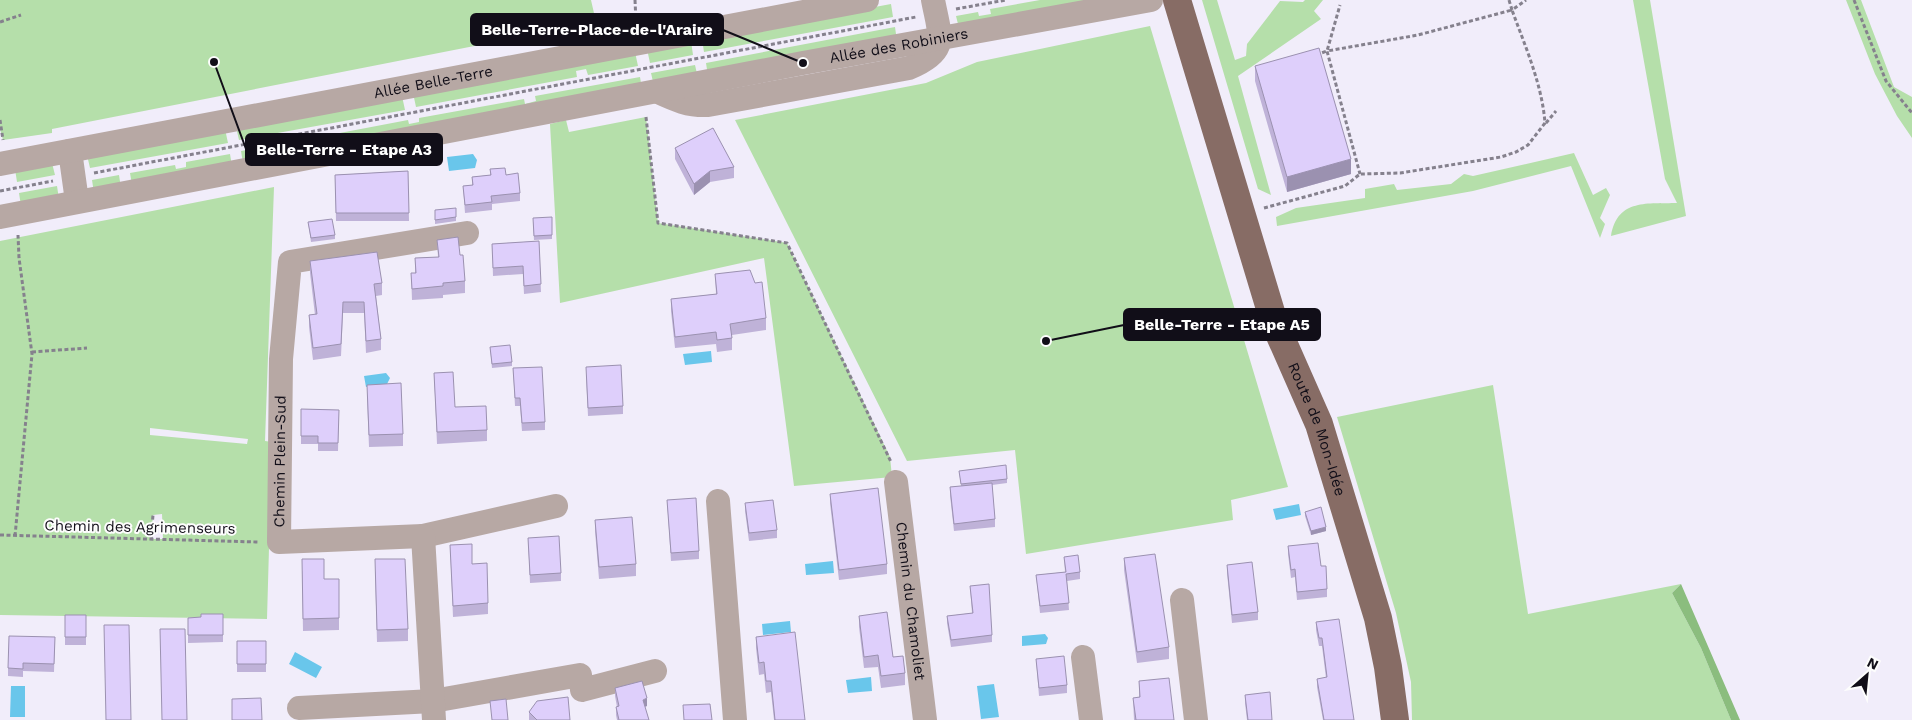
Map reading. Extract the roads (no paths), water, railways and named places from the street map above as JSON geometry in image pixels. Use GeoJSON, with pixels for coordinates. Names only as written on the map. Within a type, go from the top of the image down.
{"type":"FeatureCollection","features":[{"type":"Feature","properties":{"kind":"main road","name":"Route de Mon-Idée"},"geometry":{"type":"LineString","coordinates":[[1177,0],[1274,322],[1320,424],[1378,618],[1388,667],[1395,720]]}},
{"type":"Feature","properties":{"kind":"street","name":"Allée Belle-Terre"},"geometry":{"type":"LineString","coordinates":[[0,164],[406,89],[867,0]]}},
{"type":"Feature","properties":{"kind":"street","name":"Allée des Robiniers"},"geometry":{"type":"LineString","coordinates":[[77,201],[1151,0]]}},
{"type":"Feature","properties":{"kind":"street"},"geometry":{"type":"LineString","coordinates":[[934,7],[940,38]]}},
{"type":"Feature","properties":{"kind":"street"},"geometry":{"type":"LineString","coordinates":[[9,223],[77,201],[70,151]]}},
{"type":"Feature","properties":{"kind":"street","name":"Chemin Plein-Sud"},"geometry":{"type":"LineString","coordinates":[[467,233],[290,262],[281,359],[279,542],[423,536],[556,506]]}},
{"type":"Feature","properties":{"kind":"street","name":"Chemin du Chamoliet"},"geometry":{"type":"LineString","coordinates":[[896,482],[925,720]]}},
{"type":"Feature","properties":{"kind":"street"},"geometry":{"type":"LineString","coordinates":[[718,501],[735,720]]}},
{"type":"Feature","properties":{"kind":"street"},"geometry":{"type":"LineString","coordinates":[[423,536],[433,710]]}},
{"type":"Feature","properties":{"kind":"street"},"geometry":{"type":"LineString","coordinates":[[1182,600],[1196,720]]}},
{"type":"Feature","properties":{"kind":"street"},"geometry":{"type":"LineString","coordinates":[[1083,656],[1091,720]]}},
{"type":"Feature","properties":{"kind":"street"},"geometry":{"type":"LineString","coordinates":[[300,708],[433,710],[580,675],[582,690],[655,671]]}},
{"type":"Feature","properties":{"kind":"water"},"geometry":{"type":"Polygon","coordinates":[[[473,154],[477,160],[475,168],[449,171],[447,157],[473,154]]]}},
{"type":"Feature","properties":{"kind":"water"},"geometry":{"type":"Polygon","coordinates":[[[711,351],[712,362],[685,365],[683,354],[711,351]]]}},
{"type":"Feature","properties":{"kind":"water"},"geometry":{"type":"Polygon","coordinates":[[[386,373],[390,378],[387,384],[366,387],[364,376],[386,373]]]}},
{"type":"Feature","properties":{"kind":"water"},"geometry":{"type":"Polygon","coordinates":[[[1299,504],[1301,515],[1276,520],[1273,509],[1299,504]]]}},
{"type":"Feature","properties":{"kind":"water"},"geometry":{"type":"Polygon","coordinates":[[[833,561],[834,573],[806,575],[805,564],[833,561]]]}},
{"type":"Feature","properties":{"kind":"water"},"geometry":{"type":"Polygon","coordinates":[[[790,621],[791,632],[763,635],[762,624],[790,621]]]}},
{"type":"Feature","properties":{"kind":"water"},"geometry":{"type":"Polygon","coordinates":[[[1045,634],[1048,638],[1046,644],[1022,646],[1022,636],[1045,634]]]}},
{"type":"Feature","properties":{"kind":"water"},"geometry":{"type":"Polygon","coordinates":[[[295,652],[322,667],[316,678],[289,664],[295,652]]]}},
{"type":"Feature","properties":{"kind":"water"},"geometry":{"type":"Polygon","coordinates":[[[871,677],[872,691],[848,693],[846,680],[871,677]]]}},
{"type":"Feature","properties":{"kind":"water"},"geometry":{"type":"Polygon","coordinates":[[[994,684],[999,717],[981,719],[977,686],[994,684]]]}},
{"type":"Feature","properties":{"kind":"water"},"geometry":{"type":"Polygon","coordinates":[[[11,686],[25,686],[25,717],[10,717],[11,686]]]}},
{"type":"Feature","properties":{"kind":"place","name":"Belle-Terre - Etape A3"},"geometry":{"type":"Point","coordinates":[214,62]}},
{"type":"Feature","properties":{"kind":"place","name":"Belle-Terre-Place-de-l'Araire"},"geometry":{"type":"Point","coordinates":[803,63]}},
{"type":"Feature","properties":{"kind":"place","name":"Belle-Terre - Etape A5"},"geometry":{"type":"Point","coordinates":[1046,341]}}]}
